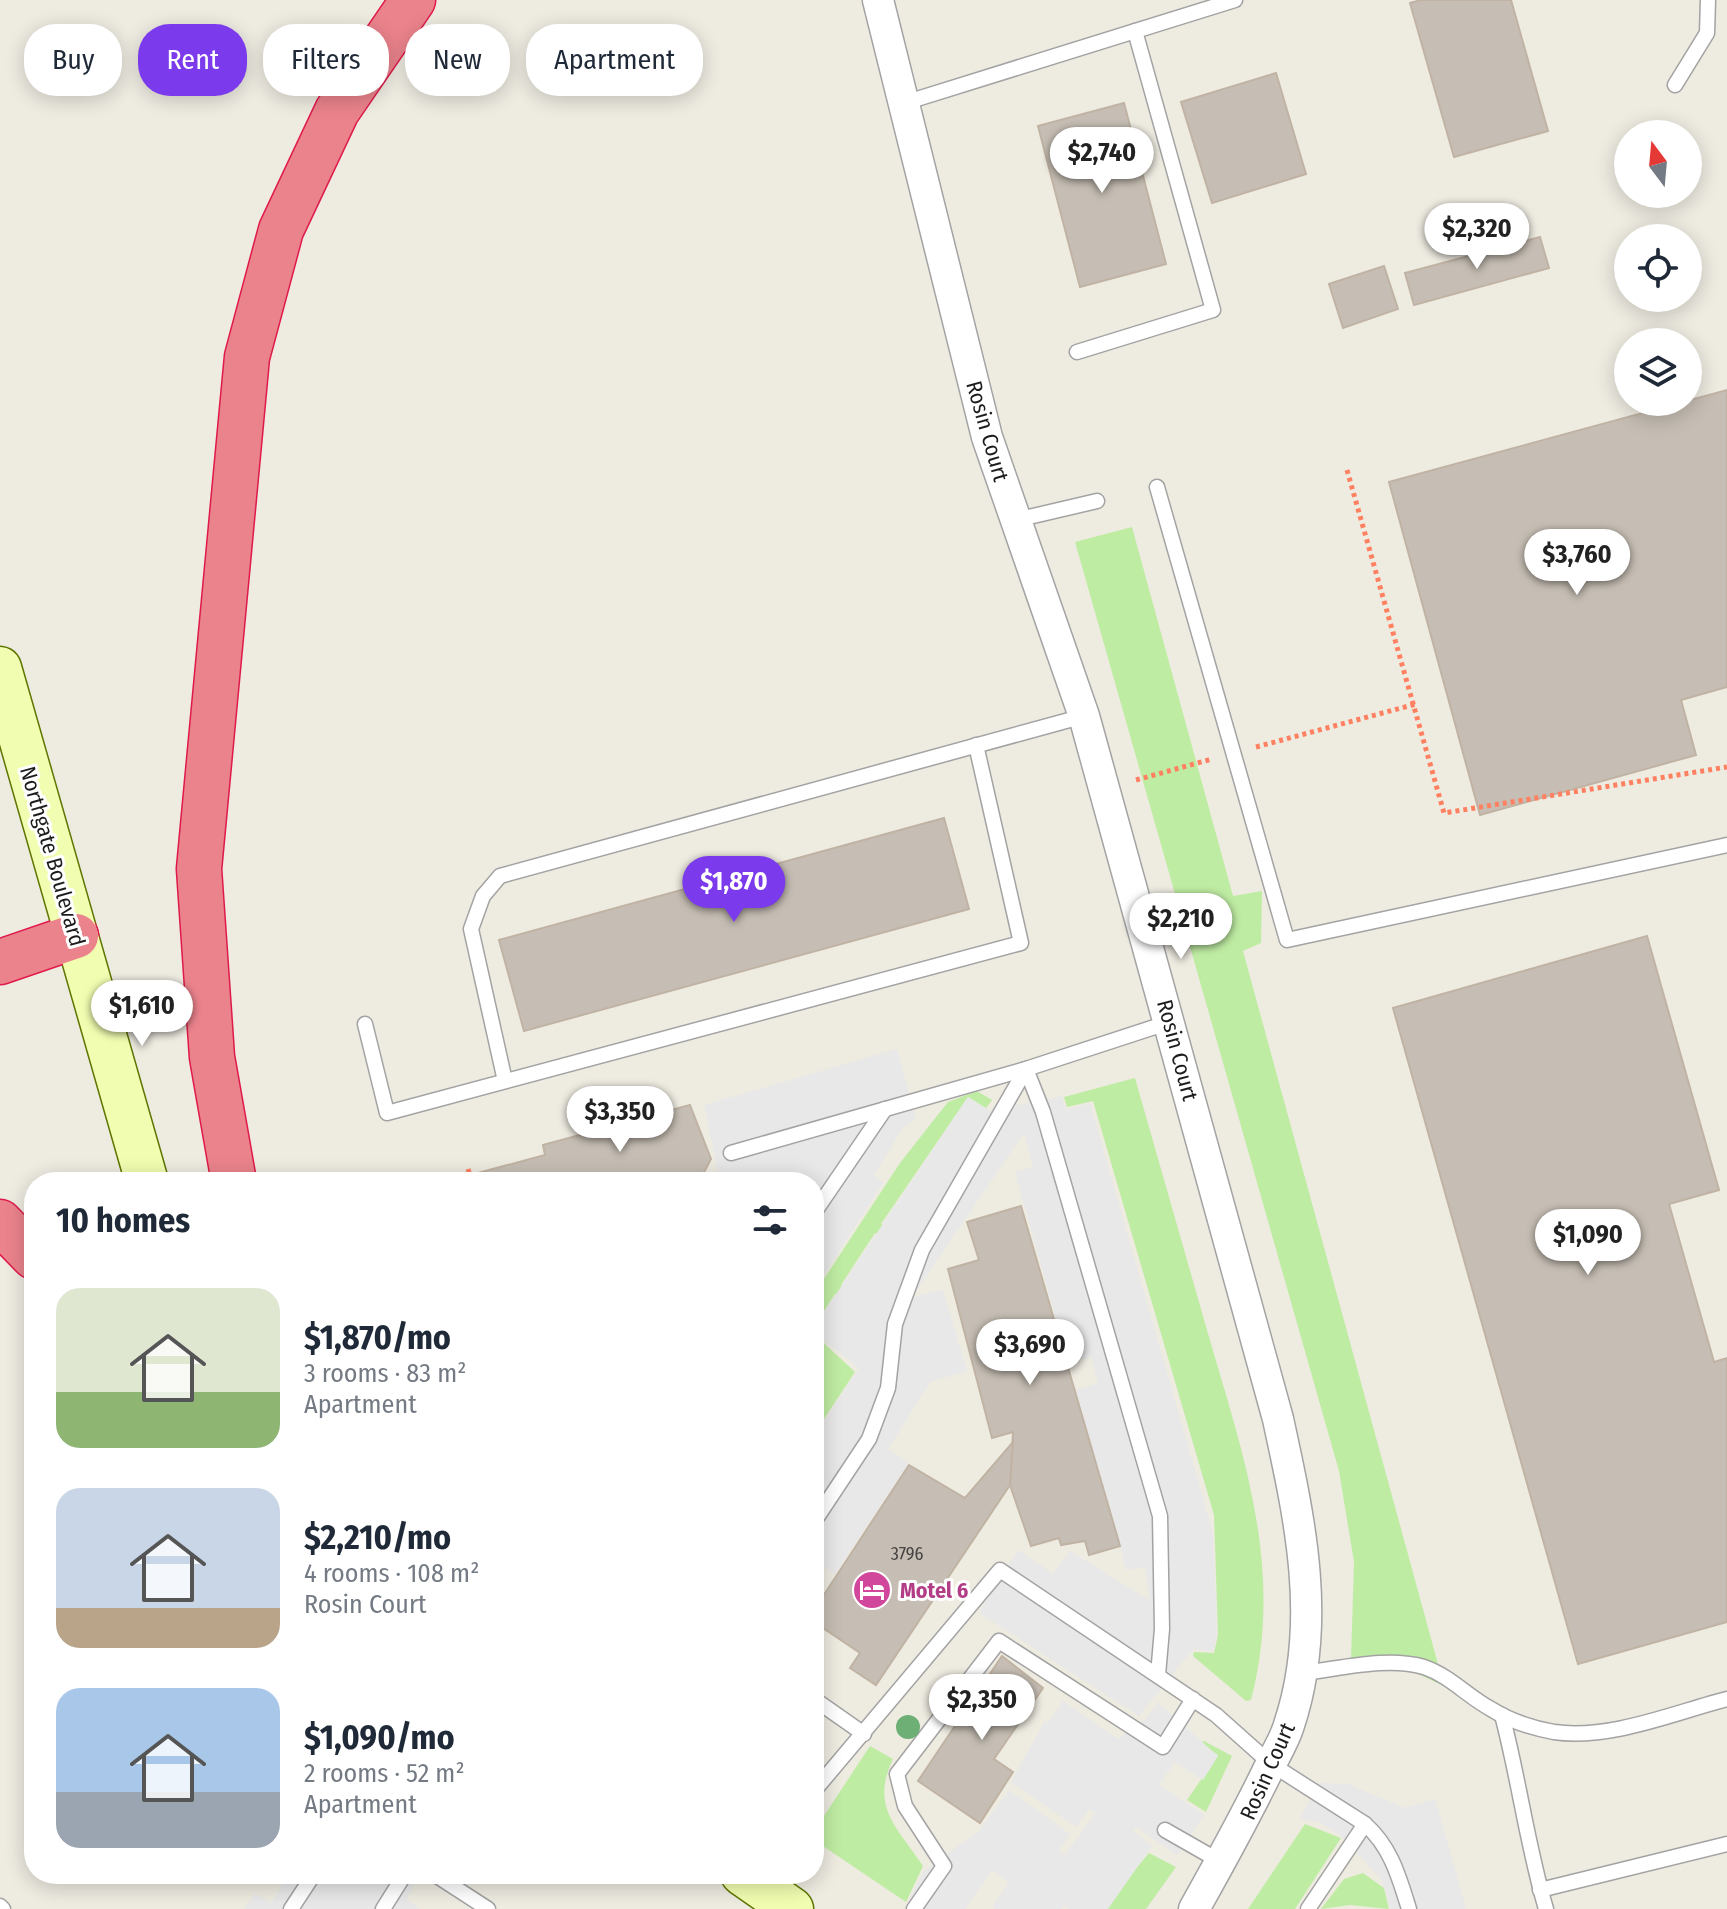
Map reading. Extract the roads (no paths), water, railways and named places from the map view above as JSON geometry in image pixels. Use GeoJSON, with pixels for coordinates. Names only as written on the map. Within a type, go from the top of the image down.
{"type":"FeatureCollection","features":[{"type":"Feature","properties":{"kind":"highway"},"geometry":{"type":"LineString","coordinates":[[232,1172],[212,1057],[199,869],[247,357],[281,230],[337,111],[413,0]]}},
{"type":"Feature","properties":{"kind":"highway"},"geometry":{"type":"LineString","coordinates":[[0,962],[76,936]]}},
{"type":"Feature","properties":{"kind":"highway"},"geometry":{"type":"LineString","coordinates":[[0,1222],[24,1247]]}},
{"type":"Feature","properties":{"kind":"main road","name":"Northgate Boulevard"},"geometry":{"type":"LineString","coordinates":[[0,668],[144,1172]]}},
{"type":"Feature","properties":{"kind":"main road"},"geometry":{"type":"LineString","coordinates":[[758,1884],[792,1909]]}},
{"type":"Feature","properties":{"kind":"street","name":"Rosin Court"},"geometry":{"type":"LineString","coordinates":[[878,0],[987,437],[1084,716],[1171,1021],[1278,1419],[1302,1532],[1308,1611],[1302,1673],[1289,1727],[1194,1909]]}},
{"type":"Feature","properties":{"kind":"lane"},"geometry":{"type":"LineString","coordinates":[[904,103],[1235,0]]}},
{"type":"Feature","properties":{"kind":"lane"},"geometry":{"type":"LineString","coordinates":[[1675,85],[1707,33],[1708,0]]}},
{"type":"Feature","properties":{"kind":"lane"},"geometry":{"type":"LineString","coordinates":[[1077,352],[1213,310],[1135,31]]}},
{"type":"Feature","properties":{"kind":"lane"},"geometry":{"type":"LineString","coordinates":[[1157,487],[1287,940],[1727,845]]}},
{"type":"Feature","properties":{"kind":"lane"},"geometry":{"type":"LineString","coordinates":[[1016,520],[1097,501]]}},
{"type":"Feature","properties":{"kind":"lane"},"geometry":{"type":"LineString","coordinates":[[505,1081],[471,929],[483,896],[500,876],[1084,716]]}},
{"type":"Feature","properties":{"kind":"lane"},"geometry":{"type":"LineString","coordinates":[[365,1024],[387,1113],[1021,943],[976,745]]}},
{"type":"Feature","properties":{"kind":"lane"},"geometry":{"type":"LineString","coordinates":[[731,1153],[1026,1069],[1171,1021]]}},
{"type":"Feature","properties":{"kind":"lane"},"geometry":{"type":"LineString","coordinates":[[824,1507],[869,1439],[888,1388],[895,1324],[922,1250],[1026,1069]]}},
{"type":"Feature","properties":{"kind":"lane"},"geometry":{"type":"LineString","coordinates":[[1026,1069],[1043,1112],[1160,1516],[1162,1629],[1158,1675]]}},
{"type":"Feature","properties":{"kind":"lane"},"geometry":{"type":"LineString","coordinates":[[824,1198],[885,1109]]}},
{"type":"Feature","properties":{"kind":"lane"},"geometry":{"type":"LineString","coordinates":[[824,1780],[1000,1570],[1193,1699],[1271,1764],[1365,1824],[1376,1834],[1395,1863],[1409,1909]]}},
{"type":"Feature","properties":{"kind":"lane"},"geometry":{"type":"LineString","coordinates":[[914,1909],[944,1866],[905,1806],[897,1774],[999,1641],[1163,1747],[1193,1699]]}},
{"type":"Feature","properties":{"kind":"lane"},"geometry":{"type":"LineString","coordinates":[[1302,1673],[1401,1663],[1424,1668],[1453,1681],[1502,1715],[1519,1723],[1555,1732],[1591,1733],[1727,1699]]}},
{"type":"Feature","properties":{"kind":"lane"},"geometry":{"type":"LineString","coordinates":[[824,1706],[864,1734]]}},
{"type":"Feature","properties":{"kind":"lane"},"geometry":{"type":"LineString","coordinates":[[1502,1715],[1546,1909]]}},
{"type":"Feature","properties":{"kind":"lane"},"geometry":{"type":"LineString","coordinates":[[1308,1909],[1365,1824]]}},
{"type":"Feature","properties":{"kind":"lane"},"geometry":{"type":"LineString","coordinates":[[1165,1830],[1221,1862]]}},
{"type":"Feature","properties":{"kind":"lane"},"geometry":{"type":"LineString","coordinates":[[1540,1890],[1727,1844]]}},
{"type":"Feature","properties":{"kind":"lane"},"geometry":{"type":"LineString","coordinates":[[291,1909],[307,1884]]}},
{"type":"Feature","properties":{"kind":"lane"},"geometry":{"type":"LineString","coordinates":[[383,1909],[399,1884]]}},
{"type":"Feature","properties":{"kind":"lane"},"geometry":{"type":"LineString","coordinates":[[449,1884],[488,1909]]}},
{"type":"Feature","properties":{"kind":"place","name":"Motel 6"},"geometry":{"type":"Point","coordinates":[872,1590]}}]}
